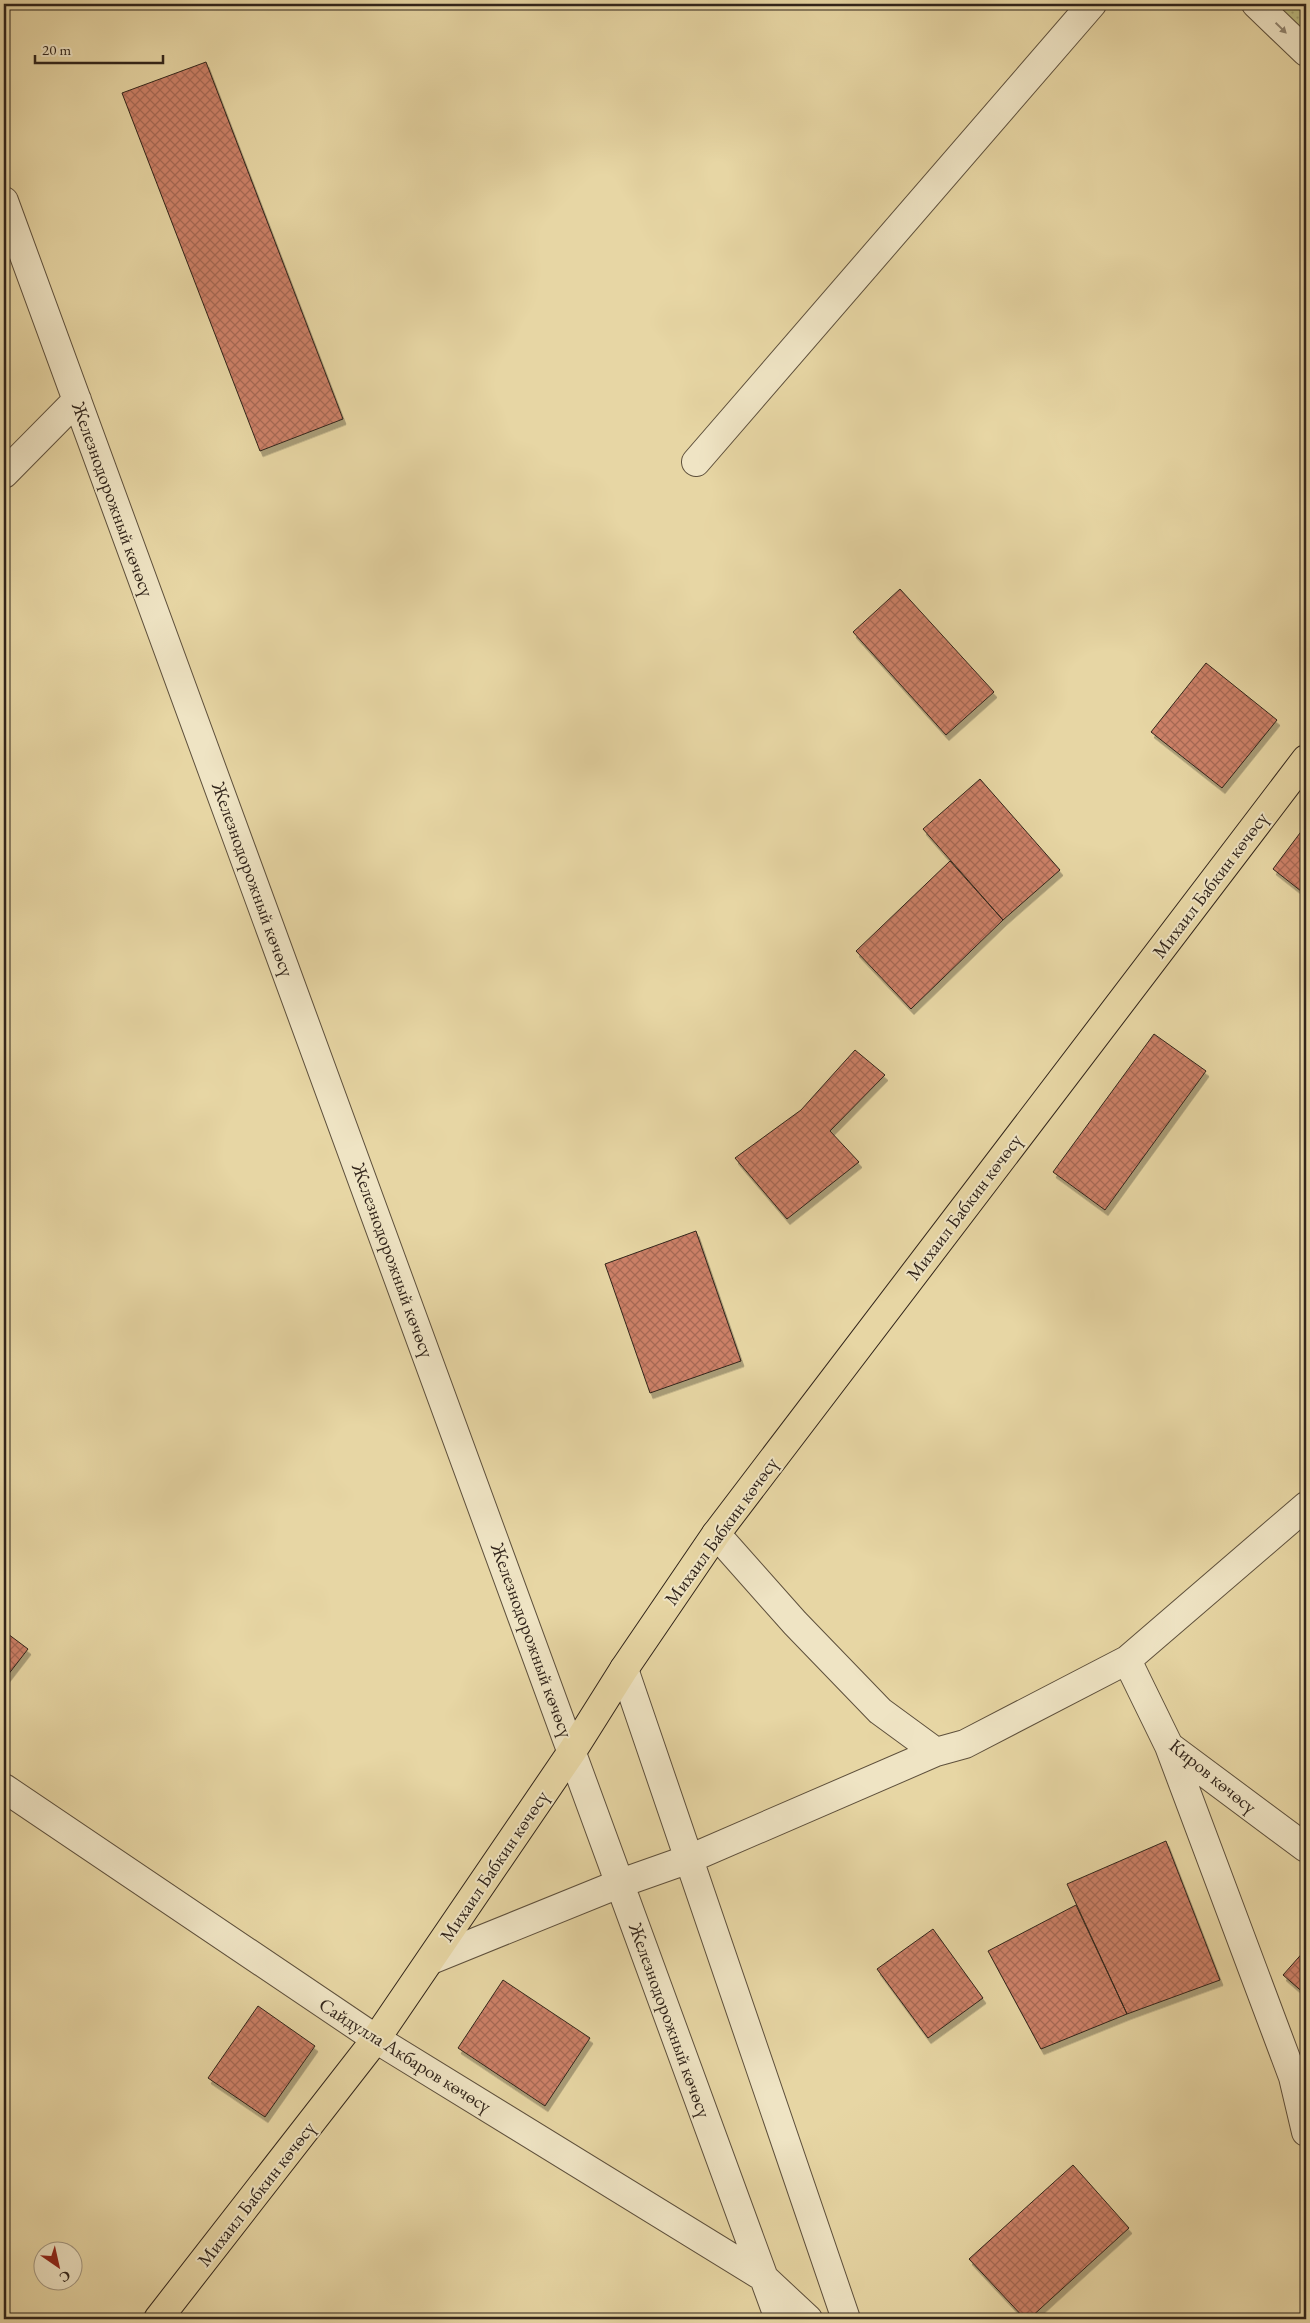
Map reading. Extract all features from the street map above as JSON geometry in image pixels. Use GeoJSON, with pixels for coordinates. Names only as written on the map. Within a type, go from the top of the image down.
{"type":"FeatureCollection","features":[{"type":"Feature","properties":{"kind":"main road","name":"Михаил Бабкин көчөсү"},"geometry":{"type":"LineString","coordinates":[[158,2319],[376,2039],[573,1750],[624,1669],[716,1534],[1306,758]]}},
{"type":"Feature","properties":{"kind":"street"},"geometry":{"type":"LineString","coordinates":[[696,462],[1092,4]]}},
{"type":"Feature","properties":{"kind":"street"},"geometry":{"type":"LineString","coordinates":[[1256,4],[1306,52]]}},
{"type":"Feature","properties":{"kind":"street","name":"Железнодорожный көчөсү"},"geometry":{"type":"LineString","coordinates":[[4,201],[573,1750],[779,2319]]}},
{"type":"Feature","properties":{"kind":"street"},"geometry":{"type":"LineString","coordinates":[[4,474],[77,400]]}},
{"type":"Feature","properties":{"kind":"street"},"geometry":{"type":"LineString","coordinates":[[431,1960],[621,1883],[689,1859],[936,1752],[965,1744],[1127,1660],[1306,1506]]}},
{"type":"Feature","properties":{"kind":"street"},"geometry":{"type":"LineString","coordinates":[[716,1534],[796,1623],[880,1711],[936,1752]]}},
{"type":"Feature","properties":{"kind":"street","name":"Киров көчөсү"},"geometry":{"type":"LineString","coordinates":[[1127,1660],[1169,1746],[1306,1848]]}},
{"type":"Feature","properties":{"kind":"street"},"geometry":{"type":"LineString","coordinates":[[624,1669],[846,2319]]}},
{"type":"Feature","properties":{"kind":"street"},"geometry":{"type":"LineString","coordinates":[[1169,1746],[1293,2077],[1306,2132]]}},
{"type":"Feature","properties":{"kind":"street","name":"Сайдулла Акбаров көчөсү"},"geometry":{"type":"LineString","coordinates":[[4,1788],[376,2039],[764,2277],[808,2319]]}},
{"type":"Feature","properties":{"kind":"green space"},"geometry":{"type":"Polygon","coordinates":[[[1269,4],[1299,4],[1306,10],[1306,39],[1269,4]]]}},
{"type":"Feature","properties":{"kind":"building"},"geometry":{"type":"Polygon","coordinates":[[[206,62],[343,419],[260,451],[122,93],[206,62]]]}},
{"type":"Feature","properties":{"kind":"building"},"geometry":{"type":"Polygon","coordinates":[[[900,589],[994,692],[946,735],[853,632],[900,589]]]}},
{"type":"Feature","properties":{"kind":"building"},"geometry":{"type":"Polygon","coordinates":[[[1206,663],[1277,720],[1222,788],[1151,732],[1206,663]]]}},
{"type":"Feature","properties":{"kind":"building"},"geometry":{"type":"Polygon","coordinates":[[[980,779],[1060,870],[1003,920],[923,829],[980,779]]]}},
{"type":"Feature","properties":{"kind":"building"},"geometry":{"type":"Polygon","coordinates":[[[1306,825],[1306,895],[1273,869],[1306,825]]]}},
{"type":"Feature","properties":{"kind":"building"},"geometry":{"type":"Polygon","coordinates":[[[950,861],[1003,920],[911,1009],[856,951],[950,861]]]}},
{"type":"Feature","properties":{"kind":"building"},"geometry":{"type":"Polygon","coordinates":[[[1154,1034],[1206,1071],[1105,1210],[1053,1172],[1154,1034]]]}},
{"type":"Feature","properties":{"kind":"building"},"geometry":{"type":"Polygon","coordinates":[[[855,1050],[885,1075],[830,1131],[859,1162],[787,1219],[735,1158],[801,1110],[855,1050]]]}},
{"type":"Feature","properties":{"kind":"building"},"geometry":{"type":"Polygon","coordinates":[[[696,1231],[741,1361],[650,1393],[605,1264],[696,1231]]]}},
{"type":"Feature","properties":{"kind":"building"},"geometry":{"type":"Polygon","coordinates":[[[4,1631],[28,1649],[4,1680],[4,1631]]]}},
{"type":"Feature","properties":{"kind":"building"},"geometry":{"type":"Polygon","coordinates":[[[1166,1841],[1220,1980],[1127,2014],[1067,1884],[1166,1841]]]}},
{"type":"Feature","properties":{"kind":"building"},"geometry":{"type":"Polygon","coordinates":[[[1076,1905],[1127,2014],[1041,2049],[988,1951],[1076,1905]]]}},
{"type":"Feature","properties":{"kind":"building"},"geometry":{"type":"Polygon","coordinates":[[[933,1929],[983,1998],[928,2038],[877,1969],[933,1929]]]}},
{"type":"Feature","properties":{"kind":"building"},"geometry":{"type":"Polygon","coordinates":[[[1306,1949],[1306,1995],[1283,1975],[1306,1949]]]}},
{"type":"Feature","properties":{"kind":"building"},"geometry":{"type":"Polygon","coordinates":[[[503,1980],[590,2038],[545,2106],[458,2048],[503,1980]]]}},
{"type":"Feature","properties":{"kind":"building"},"geometry":{"type":"Polygon","coordinates":[[[258,2006],[315,2046],[265,2117],[208,2078],[258,2006]]]}},
{"type":"Feature","properties":{"kind":"building"},"geometry":{"type":"Polygon","coordinates":[[[1073,2165],[1129,2228],[1029,2319],[1025,2319],[969,2259],[1073,2165]]]}}]}
